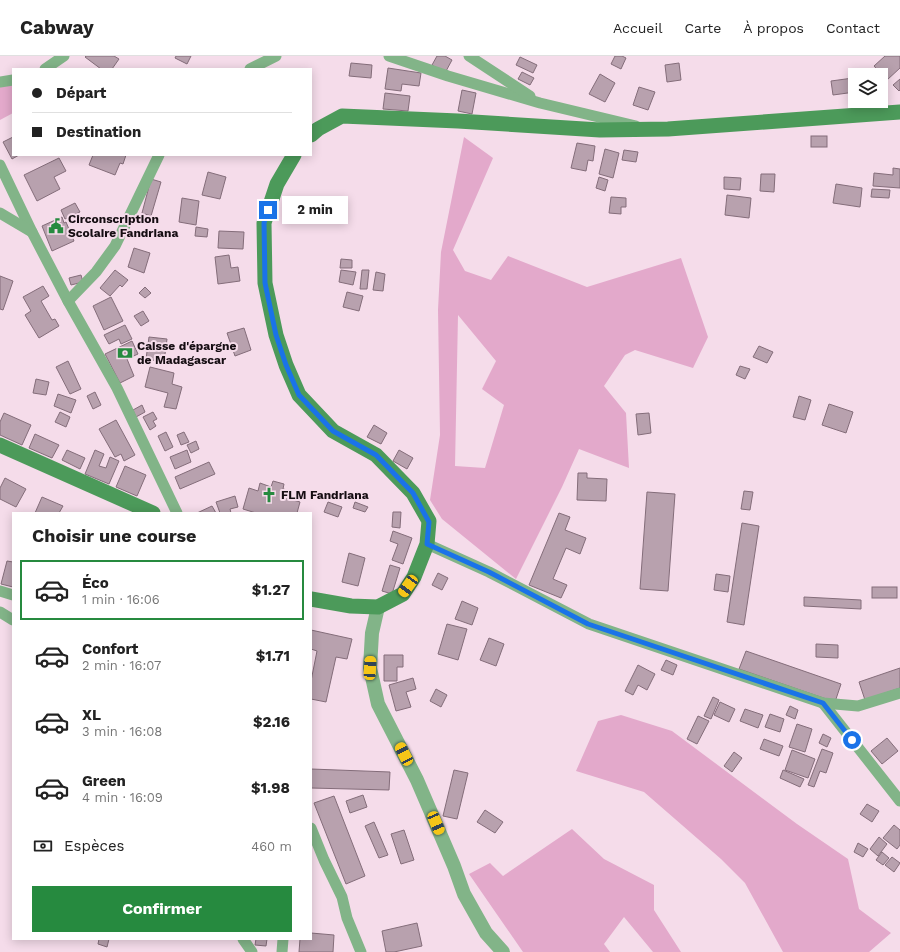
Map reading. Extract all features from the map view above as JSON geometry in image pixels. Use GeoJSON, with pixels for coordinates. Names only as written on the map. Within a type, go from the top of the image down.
{"type":"FeatureCollection","features":[{"type":"Feature","properties":{"kind":"main road"},"geometry":{"type":"LineString","coordinates":[[312,134],[318,129],[342,116],[458,121],[600,130],[651,129],[900,112]]}},
{"type":"Feature","properties":{"kind":"main road"},"geometry":{"type":"LineString","coordinates":[[293,156],[277,184],[264,223],[265,283],[276,335],[286,365],[299,395],[333,431],[376,455],[413,493],[429,522],[427,544],[414,578],[402,594],[378,607],[351,606],[312,599]]}},
{"type":"Feature","properties":{"kind":"main road"},"geometry":{"type":"LineString","coordinates":[[0,445],[151,512]]}},
{"type":"Feature","properties":{"kind":"street"},"geometry":{"type":"LineString","coordinates":[[46,68],[64,56]]}},
{"type":"Feature","properties":{"kind":"street"},"geometry":{"type":"LineString","coordinates":[[252,68],[276,56]]}},
{"type":"Feature","properties":{"kind":"street"},"geometry":{"type":"LineString","coordinates":[[389,56],[448,76],[540,103],[651,129]]}},
{"type":"Feature","properties":{"kind":"street"},"geometry":{"type":"LineString","coordinates":[[469,56],[540,103]]}},
{"type":"Feature","properties":{"kind":"street"},"geometry":{"type":"LineString","coordinates":[[0,82],[12,80]]}},
{"type":"Feature","properties":{"kind":"street"},"geometry":{"type":"LineString","coordinates":[[68,302],[96,272],[114,246],[159,156]]}},
{"type":"Feature","properties":{"kind":"street"},"geometry":{"type":"LineString","coordinates":[[0,165],[68,302],[117,388],[177,512]]}},
{"type":"Feature","properties":{"kind":"street"},"geometry":{"type":"LineString","coordinates":[[0,213],[32,232]]}},
{"type":"Feature","properties":{"kind":"street"},"geometry":{"type":"LineString","coordinates":[[427,544],[489,572],[588,624],[823,703],[858,706],[900,693]]}},
{"type":"Feature","properties":{"kind":"street"},"geometry":{"type":"LineString","coordinates":[[0,591],[12,595]]}},
{"type":"Feature","properties":{"kind":"street"},"geometry":{"type":"LineString","coordinates":[[378,607],[372,633],[370,668],[378,704],[417,780],[454,866],[464,894],[486,933],[503,952]]}},
{"type":"Feature","properties":{"kind":"street"},"geometry":{"type":"LineString","coordinates":[[0,612],[12,619]]}},
{"type":"Feature","properties":{"kind":"street"},"geometry":{"type":"LineString","coordinates":[[823,703],[900,801]]}},
{"type":"Feature","properties":{"kind":"street"},"geometry":{"type":"LineString","coordinates":[[312,830],[342,898],[347,918],[361,952]]}},
{"type":"Feature","properties":{"kind":"street"},"geometry":{"type":"LineString","coordinates":[[244,940],[252,952]]}},
{"type":"Feature","properties":{"kind":"street"},"geometry":{"type":"LineString","coordinates":[[282,952],[283,940]]}},
{"type":"Feature","properties":{"kind":"shaded area"},"geometry":{"type":"Polygon","coordinates":[[[12,84],[12,114],[0,120],[0,86],[12,84]]]}},
{"type":"Feature","properties":{"kind":"shaded area"},"geometry":{"type":"Polygon","coordinates":[[[464,137],[493,158],[453,250],[465,271],[491,280],[508,256],[587,287],[681,258],[708,337],[693,368],[635,350],[625,355],[604,386],[626,413],[629,468],[579,449],[562,487],[516,579],[442,519],[430,500],[440,435],[438,310],[441,252],[464,137]],[[458,315],[455,466],[485,468],[504,405],[482,389],[496,361],[458,315]]]}},
{"type":"Feature","properties":{"kind":"shaded area"},"geometry":{"type":"Polygon","coordinates":[[[621,715],[672,731],[797,824],[848,859],[859,909],[891,933],[869,952],[783,952],[745,883],[721,859],[644,792],[576,771],[598,721],[621,715]]]}},
{"type":"Feature","properties":{"kind":"shaded area"},"geometry":{"type":"Polygon","coordinates":[[[572,829],[604,859],[654,885],[654,910],[681,952],[653,952],[624,917],[604,944],[610,952],[523,952],[469,874],[490,863],[503,876],[572,829]]]}},
{"type":"Feature","properties":{"kind":"building"},"geometry":{"type":"Polygon","coordinates":[[[114,56],[119,59],[113,68],[100,68],[85,57],[114,56]]]}},
{"type":"Feature","properties":{"kind":"building"},"geometry":{"type":"Polygon","coordinates":[[[176,56],[191,56],[187,64],[175,58],[176,56]]]}},
{"type":"Feature","properties":{"kind":"building"},"geometry":{"type":"Polygon","coordinates":[[[437,56],[445,56],[452,60],[445,73],[432,65],[437,56]]]}},
{"type":"Feature","properties":{"kind":"building"},"geometry":{"type":"Polygon","coordinates":[[[615,56],[622,56],[626,58],[621,69],[611,64],[615,56]]]}},
{"type":"Feature","properties":{"kind":"building"},"geometry":{"type":"Polygon","coordinates":[[[885,56],[900,56],[900,68],[888,79],[888,68],[876,68],[874,66],[885,56]]]}},
{"type":"Feature","properties":{"kind":"building"},"geometry":{"type":"Polygon","coordinates":[[[520,57],[537,65],[533,73],[516,65],[520,57]]]}},
{"type":"Feature","properties":{"kind":"building"},"geometry":{"type":"Polygon","coordinates":[[[351,63],[372,65],[371,78],[349,76],[351,63]]]}},
{"type":"Feature","properties":{"kind":"building"},"geometry":{"type":"Polygon","coordinates":[[[679,63],[681,80],[667,82],[665,65],[679,63]]]}},
{"type":"Feature","properties":{"kind":"building"},"geometry":{"type":"Polygon","coordinates":[[[388,68],[421,73],[419,86],[402,84],[401,91],[385,89],[388,68]]]}},
{"type":"Feature","properties":{"kind":"building"},"geometry":{"type":"Polygon","coordinates":[[[522,72],[534,78],[530,85],[518,79],[522,72]]]}},
{"type":"Feature","properties":{"kind":"building"},"geometry":{"type":"Polygon","coordinates":[[[600,74],[615,83],[605,102],[589,94],[600,74]]]}},
{"type":"Feature","properties":{"kind":"building"},"geometry":{"type":"Polygon","coordinates":[[[848,79],[848,93],[833,95],[831,81],[848,79]]]}},
{"type":"Feature","properties":{"kind":"building"},"geometry":{"type":"Polygon","coordinates":[[[900,79],[900,90],[899,91],[893,85],[900,79]]]}},
{"type":"Feature","properties":{"kind":"building"},"geometry":{"type":"Polygon","coordinates":[[[639,87],[655,92],[648,110],[633,105],[639,87]]]}},
{"type":"Feature","properties":{"kind":"building"},"geometry":{"type":"Polygon","coordinates":[[[462,90],[476,93],[472,114],[458,111],[462,90]]]}},
{"type":"Feature","properties":{"kind":"building"},"geometry":{"type":"Polygon","coordinates":[[[385,93],[410,96],[408,111],[383,109],[385,93]]]}},
{"type":"Feature","properties":{"kind":"building"},"geometry":{"type":"Polygon","coordinates":[[[811,136],[827,136],[827,147],[811,147],[811,136]]]}},
{"type":"Feature","properties":{"kind":"building"},"geometry":{"type":"Polygon","coordinates":[[[12,138],[12,156],[17,156],[12,159],[3,142],[12,138]]]}},
{"type":"Feature","properties":{"kind":"building"},"geometry":{"type":"Polygon","coordinates":[[[577,143],[595,146],[593,161],[588,160],[586,171],[571,168],[577,143]]]}},
{"type":"Feature","properties":{"kind":"building"},"geometry":{"type":"Polygon","coordinates":[[[605,149],[619,153],[613,178],[599,174],[605,149]]]}},
{"type":"Feature","properties":{"kind":"building"},"geometry":{"type":"Polygon","coordinates":[[[624,150],[638,152],[636,162],[622,160],[624,150]]]}},
{"type":"Feature","properties":{"kind":"building"},"geometry":{"type":"Polygon","coordinates":[[[93,156],[126,156],[123,164],[120,163],[115,175],[89,165],[93,156]]]}},
{"type":"Feature","properties":{"kind":"building"},"geometry":{"type":"Polygon","coordinates":[[[59,158],[66,171],[54,177],[60,189],[37,201],[24,175],[59,158]]]}},
{"type":"Feature","properties":{"kind":"building"},"geometry":{"type":"Polygon","coordinates":[[[893,168],[900,169],[900,188],[873,186],[874,173],[893,175],[893,168]]]}},
{"type":"Feature","properties":{"kind":"building"},"geometry":{"type":"Polygon","coordinates":[[[208,172],[226,177],[220,199],[202,195],[208,172]]]}},
{"type":"Feature","properties":{"kind":"building"},"geometry":{"type":"Polygon","coordinates":[[[761,174],[775,174],[774,192],[760,191],[761,174]]]}},
{"type":"Feature","properties":{"kind":"building"},"geometry":{"type":"Polygon","coordinates":[[[599,177],[608,180],[605,191],[596,188],[599,177]]]}},
{"type":"Feature","properties":{"kind":"building"},"geometry":{"type":"Polygon","coordinates":[[[724,177],[741,178],[740,190],[724,189],[724,177]]]}},
{"type":"Feature","properties":{"kind":"building"},"geometry":{"type":"Polygon","coordinates":[[[151,179],[161,182],[151,216],[142,213],[151,179]]]}},
{"type":"Feature","properties":{"kind":"building"},"geometry":{"type":"Polygon","coordinates":[[[836,184],[862,188],[860,207],[833,203],[836,184]]]}},
{"type":"Feature","properties":{"kind":"building"},"geometry":{"type":"Polygon","coordinates":[[[872,189],[890,190],[889,198],[871,197],[872,189]]]}},
{"type":"Feature","properties":{"kind":"building"},"geometry":{"type":"Polygon","coordinates":[[[727,195],[751,198],[749,218],[725,215],[727,195]]]}},
{"type":"Feature","properties":{"kind":"building"},"geometry":{"type":"Polygon","coordinates":[[[611,197],[626,198],[626,207],[621,207],[621,214],[609,213],[611,197]]]}},
{"type":"Feature","properties":{"kind":"building"},"geometry":{"type":"Polygon","coordinates":[[[182,198],[199,201],[196,225],[179,222],[182,198]]]}},
{"type":"Feature","properties":{"kind":"building"},"geometry":{"type":"Polygon","coordinates":[[[75,203],[80,212],[65,219],[61,210],[75,203]]]}},
{"type":"Feature","properties":{"kind":"building"},"geometry":{"type":"Polygon","coordinates":[[[62,217],[64,223],[66,222],[74,241],[52,251],[42,226],[62,217]]]}},
{"type":"Feature","properties":{"kind":"building"},"geometry":{"type":"Polygon","coordinates":[[[196,227],[208,229],[207,237],[195,236],[196,227]]]}},
{"type":"Feature","properties":{"kind":"building"},"geometry":{"type":"Polygon","coordinates":[[[219,231],[244,232],[243,249],[218,248],[219,231]]]}},
{"type":"Feature","properties":{"kind":"building"},"geometry":{"type":"Polygon","coordinates":[[[134,248],[150,253],[144,273],[128,267],[134,248]]]}},
{"type":"Feature","properties":{"kind":"building"},"geometry":{"type":"Polygon","coordinates":[[[229,255],[231,268],[238,267],[240,281],[218,284],[215,257],[229,255]]]}},
{"type":"Feature","properties":{"kind":"building"},"geometry":{"type":"Polygon","coordinates":[[[341,259],[352,260],[352,268],[340,268],[341,259]]]}},
{"type":"Feature","properties":{"kind":"building"},"geometry":{"type":"Polygon","coordinates":[[[115,270],[128,280],[122,287],[120,285],[110,296],[100,288],[115,270]]]}},
{"type":"Feature","properties":{"kind":"building"},"geometry":{"type":"Polygon","coordinates":[[[341,270],[356,272],[353,285],[339,282],[341,270]]]}},
{"type":"Feature","properties":{"kind":"building"},"geometry":{"type":"Polygon","coordinates":[[[362,270],[369,270],[367,289],[360,289],[362,270]]]}},
{"type":"Feature","properties":{"kind":"building"},"geometry":{"type":"Polygon","coordinates":[[[376,272],[385,274],[383,291],[373,290],[376,272]]]}},
{"type":"Feature","properties":{"kind":"building"},"geometry":{"type":"Polygon","coordinates":[[[81,275],[83,282],[71,285],[69,278],[81,275]]]}},
{"type":"Feature","properties":{"kind":"building"},"geometry":{"type":"Polygon","coordinates":[[[0,276],[13,281],[3,310],[0,309],[0,276]]]}},
{"type":"Feature","properties":{"kind":"building"},"geometry":{"type":"Polygon","coordinates":[[[43,286],[49,296],[41,301],[52,320],[55,319],[59,326],[39,338],[25,315],[31,311],[23,297],[43,286]]]}},
{"type":"Feature","properties":{"kind":"building"},"geometry":{"type":"Polygon","coordinates":[[[145,287],[151,293],[145,298],[139,293],[145,287]]]}},
{"type":"Feature","properties":{"kind":"building"},"geometry":{"type":"Polygon","coordinates":[[[347,292],[363,296],[359,311],[343,307],[347,292]]]}},
{"type":"Feature","properties":{"kind":"building"},"geometry":{"type":"Polygon","coordinates":[[[111,297],[123,321],[104,330],[93,306],[111,297]]]}},
{"type":"Feature","properties":{"kind":"building"},"geometry":{"type":"Polygon","coordinates":[[[143,311],[149,321],[141,326],[134,316],[143,311]]]}},
{"type":"Feature","properties":{"kind":"building"},"geometry":{"type":"Polygon","coordinates":[[[125,325],[132,339],[121,344],[119,339],[109,344],[104,335],[125,325]]]}},
{"type":"Feature","properties":{"kind":"building"},"geometry":{"type":"Polygon","coordinates":[[[244,328],[251,350],[235,356],[227,333],[244,328]]]}},
{"type":"Feature","properties":{"kind":"building"},"geometry":{"type":"Polygon","coordinates":[[[149,337],[167,339],[164,362],[146,359],[149,337]]]}},
{"type":"Feature","properties":{"kind":"building"},"geometry":{"type":"Polygon","coordinates":[[[132,341],[138,354],[127,359],[134,376],[120,383],[105,354],[132,341]]]}},
{"type":"Feature","properties":{"kind":"building"},"geometry":{"type":"Polygon","coordinates":[[[759,346],[773,352],[767,363],[753,357],[759,346]]]}},
{"type":"Feature","properties":{"kind":"building"},"geometry":{"type":"Polygon","coordinates":[[[68,361],[81,389],[70,394],[56,367],[68,361]]]}},
{"type":"Feature","properties":{"kind":"building"},"geometry":{"type":"Polygon","coordinates":[[[740,366],[750,369],[745,379],[736,375],[740,366]]]}},
{"type":"Feature","properties":{"kind":"building"},"geometry":{"type":"Polygon","coordinates":[[[150,367],[174,373],[172,384],[182,387],[176,409],[164,407],[168,393],[145,387],[150,367]]]}},
{"type":"Feature","properties":{"kind":"building"},"geometry":{"type":"Polygon","coordinates":[[[36,379],[49,382],[46,395],[33,393],[36,379]]]}},
{"type":"Feature","properties":{"kind":"building"},"geometry":{"type":"Polygon","coordinates":[[[95,392],[101,405],[93,409],[87,396],[95,392]]]}},
{"type":"Feature","properties":{"kind":"building"},"geometry":{"type":"Polygon","coordinates":[[[58,394],[76,400],[71,413],[54,406],[58,394]]]}},
{"type":"Feature","properties":{"kind":"building"},"geometry":{"type":"Polygon","coordinates":[[[799,396],[811,400],[805,420],[793,417],[799,396]]]}},
{"type":"Feature","properties":{"kind":"building"},"geometry":{"type":"Polygon","coordinates":[[[829,404],[853,412],[846,433],[822,425],[829,404]]]}},
{"type":"Feature","properties":{"kind":"building"},"geometry":{"type":"Polygon","coordinates":[[[142,405],[145,412],[136,417],[133,410],[142,405]]]}},
{"type":"Feature","properties":{"kind":"building"},"geometry":{"type":"Polygon","coordinates":[[[60,412],[70,417],[66,427],[55,422],[60,412]]]}},
{"type":"Feature","properties":{"kind":"building"},"geometry":{"type":"Polygon","coordinates":[[[153,412],[157,419],[153,421],[156,426],[150,430],[143,417],[153,412]]]}},
{"type":"Feature","properties":{"kind":"building"},"geometry":{"type":"Polygon","coordinates":[[[4,413],[31,425],[22,445],[0,435],[0,422],[4,413]]]}},
{"type":"Feature","properties":{"kind":"building"},"geometry":{"type":"Polygon","coordinates":[[[649,413],[651,433],[638,435],[636,414],[649,413]]]}},
{"type":"Feature","properties":{"kind":"building"},"geometry":{"type":"Polygon","coordinates":[[[116,420],[135,455],[124,461],[121,454],[115,457],[99,429],[116,420]]]}},
{"type":"Feature","properties":{"kind":"building"},"geometry":{"type":"Polygon","coordinates":[[[374,425],[387,433],[381,444],[367,437],[374,425]]]}},
{"type":"Feature","properties":{"kind":"building"},"geometry":{"type":"Polygon","coordinates":[[[166,432],[173,447],[165,451],[158,436],[166,432]]]}},
{"type":"Feature","properties":{"kind":"building"},"geometry":{"type":"Polygon","coordinates":[[[184,432],[189,442],[181,445],[177,435],[184,432]]]}},
{"type":"Feature","properties":{"kind":"building"},"geometry":{"type":"Polygon","coordinates":[[[35,434],[59,445],[52,458],[29,448],[35,434]]]}},
{"type":"Feature","properties":{"kind":"building"},"geometry":{"type":"Polygon","coordinates":[[[196,441],[199,449],[191,453],[187,445],[196,441]]]}},
{"type":"Feature","properties":{"kind":"building"},"geometry":{"type":"Polygon","coordinates":[[[67,450],[85,458],[80,469],[62,460],[67,450]]]}},
{"type":"Feature","properties":{"kind":"building"},"geometry":{"type":"Polygon","coordinates":[[[95,450],[104,454],[99,466],[106,468],[110,457],[119,461],[109,484],[85,474],[95,450]]]}},
{"type":"Feature","properties":{"kind":"building"},"geometry":{"type":"Polygon","coordinates":[[[187,450],[191,462],[175,469],[170,457],[187,450]]]}},
{"type":"Feature","properties":{"kind":"building"},"geometry":{"type":"Polygon","coordinates":[[[399,450],[413,458],[407,469],[393,461],[399,450]]]}},
{"type":"Feature","properties":{"kind":"building"},"geometry":{"type":"Polygon","coordinates":[[[209,462],[215,474],[180,489],[175,477],[209,462]]]}},
{"type":"Feature","properties":{"kind":"building"},"geometry":{"type":"Polygon","coordinates":[[[125,466],[146,475],[137,496],[116,487],[125,466]]]}},
{"type":"Feature","properties":{"kind":"building"},"geometry":{"type":"Polygon","coordinates":[[[578,473],[587,473],[587,478],[607,479],[606,501],[577,500],[578,473]]]}},
{"type":"Feature","properties":{"kind":"building"},"geometry":{"type":"Polygon","coordinates":[[[5,478],[26,489],[16,507],[0,499],[0,488],[5,478]]]}},
{"type":"Feature","properties":{"kind":"building","name":"FLM Fandriana"},"geometry":{"type":"Polygon","coordinates":[[[273,481],[284,484],[283,489],[292,491],[290,499],[300,502],[297,512],[253,512],[243,509],[249,488],[258,491],[260,483],[271,487],[273,481]]]}},
{"type":"Feature","properties":{"kind":"building"},"geometry":{"type":"Polygon","coordinates":[[[744,491],[753,492],[750,510],[741,509],[744,491]]]}},
{"type":"Feature","properties":{"kind":"building"},"geometry":{"type":"Polygon","coordinates":[[[647,492],[675,494],[668,591],[640,589],[647,492]]]}},
{"type":"Feature","properties":{"kind":"building"},"geometry":{"type":"Polygon","coordinates":[[[235,496],[238,507],[230,509],[231,512],[220,512],[216,502],[235,496]]]}},
{"type":"Feature","properties":{"kind":"building"},"geometry":{"type":"Polygon","coordinates":[[[42,497],[63,506],[60,512],[35,512],[42,497]]]}},
{"type":"Feature","properties":{"kind":"building"},"geometry":{"type":"Polygon","coordinates":[[[328,502],[342,507],[338,517],[324,512],[328,502]]]}},
{"type":"Feature","properties":{"kind":"building"},"geometry":{"type":"Polygon","coordinates":[[[355,502],[368,507],[365,512],[353,508],[355,502]]]}},
{"type":"Feature","properties":{"kind":"building"},"geometry":{"type":"Polygon","coordinates":[[[212,506],[215,512],[199,512],[212,506]]]}},
{"type":"Feature","properties":{"kind":"building"},"geometry":{"type":"Polygon","coordinates":[[[393,512],[401,512],[400,528],[392,527],[393,512]]]}},
{"type":"Feature","properties":{"kind":"building"},"geometry":{"type":"Polygon","coordinates":[[[559,513],[570,517],[565,530],[586,538],[580,554],[566,548],[553,579],[567,585],[561,598],[529,585],[559,513]]]}},
{"type":"Feature","properties":{"kind":"building"},"geometry":{"type":"Polygon","coordinates":[[[742,523],[759,526],[744,625],[727,622],[742,523]]]}},
{"type":"Feature","properties":{"kind":"building"},"geometry":{"type":"Polygon","coordinates":[[[393,531],[412,538],[403,564],[392,560],[398,544],[390,541],[393,531]]]}},
{"type":"Feature","properties":{"kind":"building"},"geometry":{"type":"Polygon","coordinates":[[[349,553],[365,558],[358,586],[342,582],[349,553]]]}},
{"type":"Feature","properties":{"kind":"building"},"geometry":{"type":"Polygon","coordinates":[[[7,561],[12,562],[12,587],[1,584],[7,561]]]}},
{"type":"Feature","properties":{"kind":"building"},"geometry":{"type":"Polygon","coordinates":[[[390,565],[400,568],[392,594],[382,591],[390,565]]]}},
{"type":"Feature","properties":{"kind":"building"},"geometry":{"type":"Polygon","coordinates":[[[438,573],[448,578],[442,590],[432,585],[438,573]]]}},
{"type":"Feature","properties":{"kind":"building"},"geometry":{"type":"Polygon","coordinates":[[[716,574],[730,576],[728,592],[714,590],[716,574]]]}},
{"type":"Feature","properties":{"kind":"building"},"geometry":{"type":"Polygon","coordinates":[[[872,587],[897,587],[897,598],[872,598],[872,587]]]}},
{"type":"Feature","properties":{"kind":"building"},"geometry":{"type":"Polygon","coordinates":[[[804,597],[861,600],[861,609],[804,606],[804,597]]]}},
{"type":"Feature","properties":{"kind":"building"},"geometry":{"type":"Polygon","coordinates":[[[462,601],[478,608],[472,625],[455,619],[462,601]]]}},
{"type":"Feature","properties":{"kind":"building"},"geometry":{"type":"Polygon","coordinates":[[[447,624],[467,629],[458,660],[438,654],[447,624]]]}},
{"type":"Feature","properties":{"kind":"building"},"geometry":{"type":"Polygon","coordinates":[[[312,630],[352,639],[347,659],[336,657],[326,702],[312,699],[312,676],[317,651],[312,649],[312,630]]]}},
{"type":"Feature","properties":{"kind":"building"},"geometry":{"type":"Polygon","coordinates":[[[489,638],[504,644],[496,666],[480,660],[489,638]]]}},
{"type":"Feature","properties":{"kind":"building"},"geometry":{"type":"Polygon","coordinates":[[[816,644],[838,645],[838,658],[816,657],[816,644]]]}},
{"type":"Feature","properties":{"kind":"building"},"geometry":{"type":"Polygon","coordinates":[[[746,651],[841,684],[835,702],[739,669],[746,651]]]}},
{"type":"Feature","properties":{"kind":"building"},"geometry":{"type":"Polygon","coordinates":[[[384,655],[403,655],[403,667],[397,667],[397,681],[384,681],[384,655]]]}},
{"type":"Feature","properties":{"kind":"building"},"geometry":{"type":"Polygon","coordinates":[[[666,660],[677,665],[673,675],[661,670],[666,660]]]}},
{"type":"Feature","properties":{"kind":"building"},"geometry":{"type":"Polygon","coordinates":[[[638,665],[655,674],[647,690],[638,685],[633,695],[625,691],[638,665]]]}},
{"type":"Feature","properties":{"kind":"building"},"geometry":{"type":"Polygon","coordinates":[[[900,668],[900,688],[865,700],[859,682],[900,668]]]}},
{"type":"Feature","properties":{"kind":"building"},"geometry":{"type":"Polygon","coordinates":[[[413,678],[416,689],[406,692],[411,707],[396,711],[389,685],[413,678]]]}},
{"type":"Feature","properties":{"kind":"building"},"geometry":{"type":"Polygon","coordinates":[[[436,689],[447,695],[441,707],[430,701],[436,689]]]}},
{"type":"Feature","properties":{"kind":"building"},"geometry":{"type":"Polygon","coordinates":[[[713,697],[719,700],[711,719],[704,716],[713,697]]]}},
{"type":"Feature","properties":{"kind":"building"},"geometry":{"type":"Polygon","coordinates":[[[720,702],[735,709],[729,722],[714,715],[720,702]]]}},
{"type":"Feature","properties":{"kind":"building"},"geometry":{"type":"Polygon","coordinates":[[[790,706],[798,710],[795,719],[786,715],[790,706]]]}},
{"type":"Feature","properties":{"kind":"building"},"geometry":{"type":"Polygon","coordinates":[[[745,709],[763,715],[758,728],[740,721],[745,709]]]}},
{"type":"Feature","properties":{"kind":"building"},"geometry":{"type":"Polygon","coordinates":[[[770,714],[784,719],[780,732],[765,727],[770,714]]]}},
{"type":"Feature","properties":{"kind":"building"},"geometry":{"type":"Polygon","coordinates":[[[698,716],[709,721],[697,744],[687,739],[698,716]]]}},
{"type":"Feature","properties":{"kind":"building"},"geometry":{"type":"Polygon","coordinates":[[[797,724],[812,729],[805,752],[789,747],[797,724]]]}},
{"type":"Feature","properties":{"kind":"building"},"geometry":{"type":"Polygon","coordinates":[[[823,734],[831,738],[827,747],[819,743],[823,734]]]}},
{"type":"Feature","properties":{"kind":"building"},"geometry":{"type":"Polygon","coordinates":[[[887,738],[898,751],[882,764],[871,751],[887,738]]]}},
{"type":"Feature","properties":{"kind":"building"},"geometry":{"type":"Polygon","coordinates":[[[764,739],[783,746],[779,756],[760,749],[764,739]]]}},
{"type":"Feature","properties":{"kind":"building"},"geometry":{"type":"Polygon","coordinates":[[[822,749],[833,753],[826,773],[820,771],[814,787],[808,785],[822,749]]]}},
{"type":"Feature","properties":{"kind":"building"},"geometry":{"type":"Polygon","coordinates":[[[792,750],[815,759],[808,778],[785,770],[792,750]]]}},
{"type":"Feature","properties":{"kind":"building"},"geometry":{"type":"Polygon","coordinates":[[[734,752],[742,758],[732,772],[724,766],[734,752]]]}},
{"type":"Feature","properties":{"kind":"building"},"geometry":{"type":"Polygon","coordinates":[[[312,769],[390,772],[389,790],[312,788],[312,769]]]}},
{"type":"Feature","properties":{"kind":"building"},"geometry":{"type":"Polygon","coordinates":[[[454,770],[468,773],[457,819],[443,816],[454,770]]]}},
{"type":"Feature","properties":{"kind":"building"},"geometry":{"type":"Polygon","coordinates":[[[783,770],[804,779],[800,787],[780,778],[783,770]]]}},
{"type":"Feature","properties":{"kind":"building"},"geometry":{"type":"Polygon","coordinates":[[[363,795],[367,807],[350,813],[346,801],[363,795]]]}},
{"type":"Feature","properties":{"kind":"building"},"geometry":{"type":"Polygon","coordinates":[[[334,796],[365,876],[346,884],[314,803],[334,796]]]}},
{"type":"Feature","properties":{"kind":"building"},"geometry":{"type":"Polygon","coordinates":[[[867,804],[879,811],[872,822],[860,814],[867,804]]]}},
{"type":"Feature","properties":{"kind":"building"},"geometry":{"type":"Polygon","coordinates":[[[485,810],[503,822],[495,833],[477,822],[485,810]]]}},
{"type":"Feature","properties":{"kind":"building"},"geometry":{"type":"Polygon","coordinates":[[[374,822],[388,855],[379,858],[365,826],[374,822]]]}},
{"type":"Feature","properties":{"kind":"building"},"geometry":{"type":"Polygon","coordinates":[[[894,825],[900,830],[900,845],[897,849],[883,838],[894,825]]]}},
{"type":"Feature","properties":{"kind":"building"},"geometry":{"type":"Polygon","coordinates":[[[404,830],[414,860],[401,864],[391,834],[404,830]]]}},
{"type":"Feature","properties":{"kind":"building"},"geometry":{"type":"Polygon","coordinates":[[[879,837],[887,844],[878,856],[870,849],[879,837]]]}},
{"type":"Feature","properties":{"kind":"building"},"geometry":{"type":"Polygon","coordinates":[[[858,843],[868,849],[863,857],[854,852],[858,843]]]}},
{"type":"Feature","properties":{"kind":"building"},"geometry":{"type":"Polygon","coordinates":[[[882,852],[889,858],[883,865],[876,860],[882,852]]]}},
{"type":"Feature","properties":{"kind":"building"},"geometry":{"type":"Polygon","coordinates":[[[892,857],[900,863],[894,872],[885,865],[892,857]]]}},
{"type":"Feature","properties":{"kind":"building"},"geometry":{"type":"Polygon","coordinates":[[[417,923],[422,946],[394,952],[386,952],[382,931],[417,923]]]}},
{"type":"Feature","properties":{"kind":"building"},"geometry":{"type":"Polygon","coordinates":[[[312,933],[334,935],[333,952],[299,952],[300,940],[312,940],[312,933]]]}},
{"type":"Feature","properties":{"kind":"building"},"geometry":{"type":"Polygon","coordinates":[[[99,940],[109,940],[107,947],[98,944],[99,940]]]}},
{"type":"Feature","properties":{"kind":"building"},"geometry":{"type":"Polygon","coordinates":[[[256,940],[267,940],[266,946],[255,945],[256,940]]]}},
{"type":"Feature","properties":{"kind":"place","name":"Circonscription Scolaire Fandriana"},"geometry":{"type":"Point","coordinates":[56,226]}},
{"type":"Feature","properties":{"kind":"place","name":"Caisse d'épargne de Madagascar"},"geometry":{"type":"Point","coordinates":[125,353]}},
{"type":"Feature","properties":{"kind":"place","name":"FLM Fandriana"},"geometry":{"type":"Point","coordinates":[269,495]}},
{"type":"Feature","properties":{"kind":"route"},"geometry":{"type":"LineString","coordinates":[[268,210],[264,223],[265,283],[276,335],[286,365],[299,395],[333,431],[376,455],[413,493],[429,522],[427,544],[489,572],[588,624],[823,703],[852,740]]}}]}
